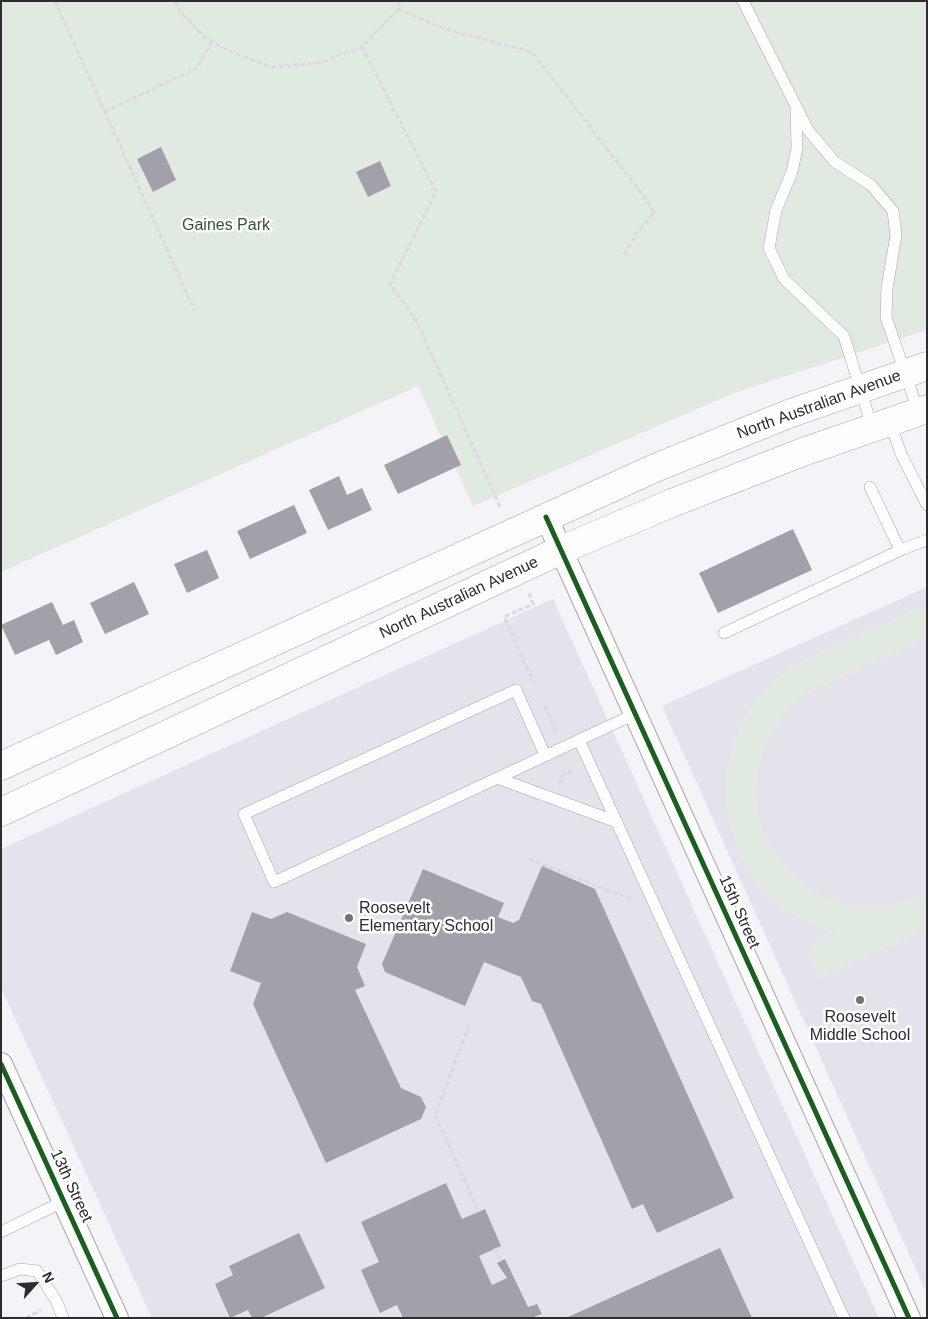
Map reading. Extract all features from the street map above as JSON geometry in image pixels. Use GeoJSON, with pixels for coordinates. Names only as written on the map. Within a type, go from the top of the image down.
{"type":"FeatureCollection","features":[{"type":"Feature","properties":{"kind":"main road","name":"North Australian Avenue"},"geometry":{"type":"LineString","coordinates":[[1,766],[654,468],[791,413],[916,370]]}},
{"type":"Feature","properties":{"kind":"main road","name":"North Australian Avenue"},"geometry":{"type":"LineString","coordinates":[[1,812],[561,550],[680,499],[803,452],[922,410]]}},
{"type":"Feature","properties":{"kind":"street","name":"15th Street"},"geometry":{"type":"LineString","coordinates":[[546,517],[909,1318]]}},
{"type":"Feature","properties":{"kind":"street","name":"13th Street"},"geometry":{"type":"LineString","coordinates":[[1,1064],[117,1318]]}},
{"type":"Feature","properties":{"kind":"lane"},"geometry":{"type":"LineString","coordinates":[[743,1],[808,130],[835,162],[871,185],[893,211],[896,235],[887,288],[886,317],[916,370],[922,410]]}},
{"type":"Feature","properties":{"kind":"lane"},"geometry":{"type":"LineString","coordinates":[[796,105],[797,148],[792,172],[776,210],[769,248],[784,279],[844,336],[859,389],[901,454],[927,505]]}},
{"type":"Feature","properties":{"kind":"lane"},"geometry":{"type":"LineString","coordinates":[[870,486],[900,550]]}},
{"type":"Feature","properties":{"kind":"lane"},"geometry":{"type":"LineString","coordinates":[[724,633],[900,550],[927,540]]}},
{"type":"Feature","properties":{"kind":"lane"},"geometry":{"type":"LineString","coordinates":[[546,755],[516,690],[244,814],[274,882],[635,714]]}},
{"type":"Feature","properties":{"kind":"lane"},"geometry":{"type":"LineString","coordinates":[[579,740],[844,1318]]}},
{"type":"Feature","properties":{"kind":"lane"},"geometry":{"type":"LineString","coordinates":[[497,778],[617,822]]}},
{"type":"Feature","properties":{"kind":"lane"},"geometry":{"type":"LineString","coordinates":[[2,1228],[64,1201]]}},
{"type":"Feature","properties":{"kind":"lane"},"geometry":{"type":"LineString","coordinates":[[1,1276],[20,1269],[37,1271],[57,1302],[64,1318]]}},
{"type":"Feature","properties":{"kind":"path"},"geometry":{"type":"LineString","coordinates":[[55,1],[195,312]]}},
{"type":"Feature","properties":{"kind":"path"},"geometry":{"type":"LineString","coordinates":[[175,1],[179,10],[204,37],[231,52],[272,67],[319,62],[362,47],[398,9],[400,1]]}},
{"type":"Feature","properties":{"kind":"path"},"geometry":{"type":"LineString","coordinates":[[398,9],[445,29],[532,52],[646,199],[654,213],[638,231],[624,255]]}},
{"type":"Feature","properties":{"kind":"path"},"geometry":{"type":"LineString","coordinates":[[105,112],[197,68],[212,41]]}},
{"type":"Feature","properties":{"kind":"path"},"geometry":{"type":"LineString","coordinates":[[362,47],[436,192],[390,284],[416,320],[498,499],[510,534]]}},
{"type":"Feature","properties":{"kind":"path"},"geometry":{"type":"LineString","coordinates":[[527,588],[533,604],[504,617],[536,686]]}},
{"type":"Feature","properties":{"kind":"path"},"geometry":{"type":"LineString","coordinates":[[544,704],[564,747]]}},
{"type":"Feature","properties":{"kind":"path"},"geometry":{"type":"LineString","coordinates":[[529,858],[634,900]]}},
{"type":"Feature","properties":{"kind":"path"},"geometry":{"type":"LineString","coordinates":[[469,1025],[435,1115],[479,1212]]}},
{"type":"Feature","properties":{"kind":"path"},"geometry":{"type":"LineString","coordinates":[[495,1248],[500,1260]]}},
{"type":"Feature","properties":{"kind":"shaded area","name":"Roosevelt Middle School"},"geometry":{"type":"Polygon","coordinates":[[[927,587],[927,1294],[662,706],[927,587]]]}},
{"type":"Feature","properties":{"kind":"shaded area","name":"Roosevelt Elementary School"},"geometry":{"type":"Polygon","coordinates":[[[553,599],[879,1318],[152,1318],[1,988],[1,849],[553,599]]]}},
{"type":"Feature","properties":{"kind":"green space","name":"Gaines Park"},"geometry":{"type":"Polygon","coordinates":[[[1,1],[927,1],[927,330],[734,393],[473,506],[418,386],[1,572],[1,1]]]}},
{"type":"Feature","properties":{"kind":"green space"},"geometry":{"type":"Polygon","coordinates":[[[927,604],[927,638],[808,693],[774,730],[758,771],[758,813],[773,850],[799,881],[835,901],[879,907],[927,894],[927,929],[818,978],[806,949],[837,935],[800,919],[787,911],[757,883],[741,856],[730,827],[726,796],[728,765],[737,735],[751,707],[780,675],[816,654],[927,604]]]}},
{"type":"Feature","properties":{"kind":"building"},"geometry":{"type":"Polygon","coordinates":[[[161,147],[176,180],[153,192],[137,159],[161,147]]]}},
{"type":"Feature","properties":{"kind":"building"},"geometry":{"type":"Polygon","coordinates":[[[380,161],[391,186],[368,197],[356,172],[380,161]]]}},
{"type":"Feature","properties":{"kind":"building"},"geometry":{"type":"Polygon","coordinates":[[[447,435],[461,465],[398,494],[384,465],[447,435]]]}},
{"type":"Feature","properties":{"kind":"building"},"geometry":{"type":"Polygon","coordinates":[[[339,476],[347,495],[362,488],[372,510],[328,530],[309,490],[339,476]]]}},
{"type":"Feature","properties":{"kind":"building"},"geometry":{"type":"Polygon","coordinates":[[[294,505],[307,533],[250,559],[237,531],[294,505]]]}},
{"type":"Feature","properties":{"kind":"building"},"geometry":{"type":"Polygon","coordinates":[[[793,529],[812,570],[718,613],[699,573],[793,529]]]}},
{"type":"Feature","properties":{"kind":"building"},"geometry":{"type":"Polygon","coordinates":[[[207,550],[219,578],[187,593],[174,564],[207,550]]]}},
{"type":"Feature","properties":{"kind":"building"},"geometry":{"type":"Polygon","coordinates":[[[134,582],[149,614],[105,634],[90,603],[134,582]]]}},
{"type":"Feature","properties":{"kind":"building"},"geometry":{"type":"Polygon","coordinates":[[[52,602],[63,625],[74,620],[83,642],[56,655],[49,640],[15,655],[1,625],[52,602]]]}},
{"type":"Feature","properties":{"kind":"building"},"geometry":{"type":"Polygon","coordinates":[[[542,866],[595,889],[734,1198],[657,1233],[643,1204],[632,1209],[541,1004],[532,1001],[521,977],[484,962],[465,1006],[385,972],[382,964],[423,869],[504,903],[498,917],[513,923],[519,920],[542,866]]]}},
{"type":"Feature","properties":{"kind":"building"},"geometry":{"type":"Polygon","coordinates":[[[252,912],[271,919],[287,912],[366,944],[357,967],[365,986],[355,990],[401,1088],[421,1097],[426,1107],[421,1119],[326,1163],[253,1004],[261,983],[230,971],[252,912]]]}},
{"type":"Feature","properties":{"kind":"building"},"geometry":{"type":"Polygon","coordinates":[[[446,1183],[462,1219],[485,1209],[501,1246],[479,1256],[492,1285],[507,1278],[497,1263],[505,1259],[528,1307],[537,1304],[542,1314],[531,1318],[403,1318],[397,1305],[380,1313],[361,1270],[379,1262],[361,1222],[446,1183]]]}},
{"type":"Feature","properties":{"kind":"building"},"geometry":{"type":"Polygon","coordinates":[[[299,1233],[325,1288],[261,1318],[252,1318],[248,1310],[230,1318],[215,1284],[233,1275],[229,1266],[299,1233]]]}},
{"type":"Feature","properties":{"kind":"building"},"geometry":{"type":"Polygon","coordinates":[[[720,1248],[752,1318],[566,1318],[720,1248]]]}},
{"type":"Feature","properties":{"kind":"cycle path"},"geometry":{"type":"LineString","coordinates":[[546,517],[909,1318]]}},
{"type":"Feature","properties":{"kind":"cycle path"},"geometry":{"type":"LineString","coordinates":[[1,1064],[117,1318]]}},
{"type":"Feature","properties":{"kind":"place","name":"Roosevelt Elementary School"},"geometry":{"type":"Point","coordinates":[349,918]}},
{"type":"Feature","properties":{"kind":"place","name":"Roosevelt Middle School"},"geometry":{"type":"Point","coordinates":[860,1000]}}]}
